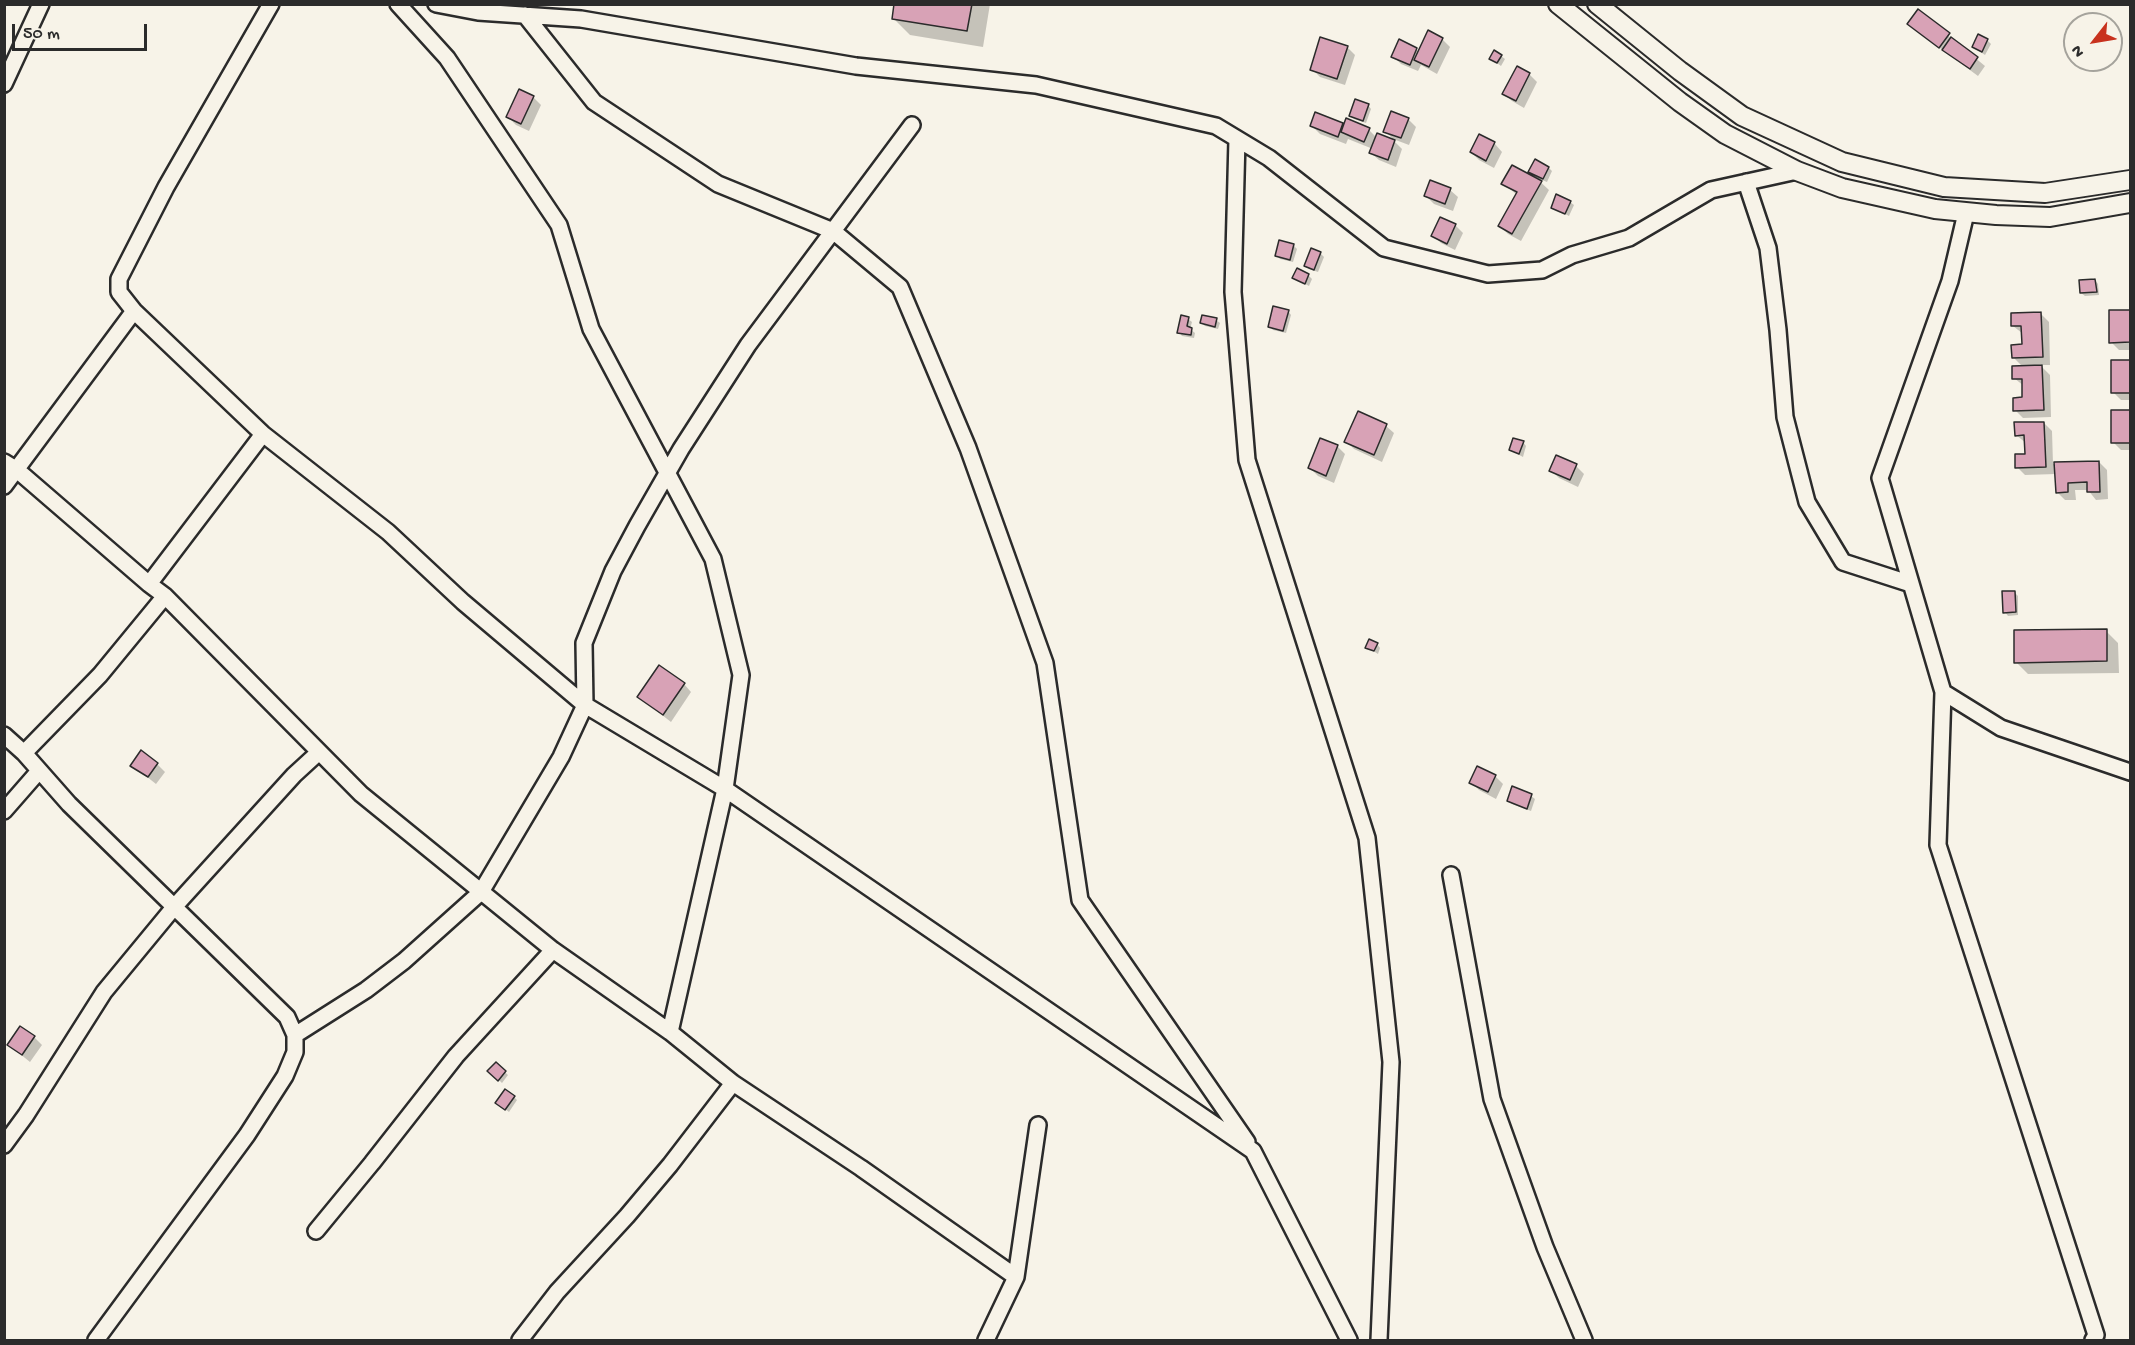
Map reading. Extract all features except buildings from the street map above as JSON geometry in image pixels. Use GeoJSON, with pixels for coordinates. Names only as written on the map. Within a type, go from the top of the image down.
{"type":"FeatureCollection","features":[{"type":"Feature","properties":{"kind":"street"},"geometry":{"type":"LineString","coordinates":[[4,84],[41,4]]}},
{"type":"Feature","properties":{"kind":"street"},"geometry":{"type":"LineString","coordinates":[[271,4],[166,188],[119,279],[119,291],[134,311],[263,435],[388,532],[463,602],[585,705],[725,789],[1253,1151]]}},
{"type":"Feature","properties":{"kind":"street"},"geometry":{"type":"LineString","coordinates":[[398,4],[447,58],[559,225],[591,329],[713,559],[741,675],[725,789],[670,1032]]}},
{"type":"Feature","properties":{"kind":"street"},"geometry":{"type":"LineString","coordinates":[[436,4],[478,12],[581,19],[855,66],[1036,85],[1216,126],[1269,158],[1384,248],[1488,274],[1542,270],[1572,255],[1629,238],[1711,190],[1797,171]]}},
{"type":"Feature","properties":{"kind":"street"},"geometry":{"type":"LineString","coordinates":[[1558,4],[1680,102],[1725,134],[1797,171],[1854,190],[1935,209],[1966,213],[2050,217],[2130,203]]}},
{"type":"Feature","properties":{"kind":"street"},"geometry":{"type":"LineString","coordinates":[[1597,4],[1680,71],[1742,116],[1842,162],[1944,187],[2045,193],[2130,180]]}},
{"type":"Feature","properties":{"kind":"street"},"geometry":{"type":"LineString","coordinates":[[525,15],[594,102],[718,184],[833,231],[900,287],[968,448],[1045,663],[1080,900],[1253,1151],[1349,1341]]}},
{"type":"Feature","properties":{"kind":"street"},"geometry":{"type":"LineString","coordinates":[[294,1035],[366,990],[404,961],[480,891],[561,757],[585,705],[584,643],[613,571],[668,471],[748,345],[912,124]]}},
{"type":"Feature","properties":{"kind":"street"},"geometry":{"type":"LineString","coordinates":[[1237,139],[1233,292],[1247,460],[1367,838],[1391,1062],[1379,1341]]}},
{"type":"Feature","properties":{"kind":"street"},"geometry":{"type":"LineString","coordinates":[[1746,182],[1768,248],[1785,417],[1807,502],[1843,562],[1911,584]]}},
{"type":"Feature","properties":{"kind":"street"},"geometry":{"type":"LineString","coordinates":[[1966,213],[1950,281],[1880,478],[1943,692],[1938,845],[2096,1335],[2093,1341]]}},
{"type":"Feature","properties":{"kind":"street"},"geometry":{"type":"LineString","coordinates":[[4,486],[11,466],[134,311]]}},
{"type":"Feature","properties":{"kind":"street"},"geometry":{"type":"LineString","coordinates":[[149,584],[263,435]]}},
{"type":"Feature","properties":{"kind":"street"},"geometry":{"type":"LineString","coordinates":[[11,466],[165,596],[361,794],[553,950],[670,1032],[733,1083],[861,1168],[1016,1277]]}},
{"type":"Feature","properties":{"kind":"street"},"geometry":{"type":"LineString","coordinates":[[24,753],[100,675],[165,596]]}},
{"type":"Feature","properties":{"kind":"street"},"geometry":{"type":"LineString","coordinates":[[1943,692],[2001,728],[2130,772]]}},
{"type":"Feature","properties":{"kind":"street"},"geometry":{"type":"LineString","coordinates":[[4,735],[24,753],[69,804],[287,1017],[294,1035],[295,1052],[285,1076],[260,1116],[96,1341]]}},
{"type":"Feature","properties":{"kind":"street"},"geometry":{"type":"LineString","coordinates":[[4,1145],[26,1115],[104,992],[175,906],[294,775],[318,753]]}},
{"type":"Feature","properties":{"kind":"street"},"geometry":{"type":"LineString","coordinates":[[4,811],[39,771]]}},
{"type":"Feature","properties":{"kind":"street"},"geometry":{"type":"LineString","coordinates":[[1451,876],[1492,1099],[1545,1247],[1584,1341]]}},
{"type":"Feature","properties":{"kind":"street"},"geometry":{"type":"LineString","coordinates":[[316,1232],[456,1056],[553,950]]}},
{"type":"Feature","properties":{"kind":"street"},"geometry":{"type":"LineString","coordinates":[[520,1341],[557,1292],[670,1165],[733,1083]]}},
{"type":"Feature","properties":{"kind":"street"},"geometry":{"type":"LineString","coordinates":[[986,1341],[1016,1277],[1038,1125]]}}]}
